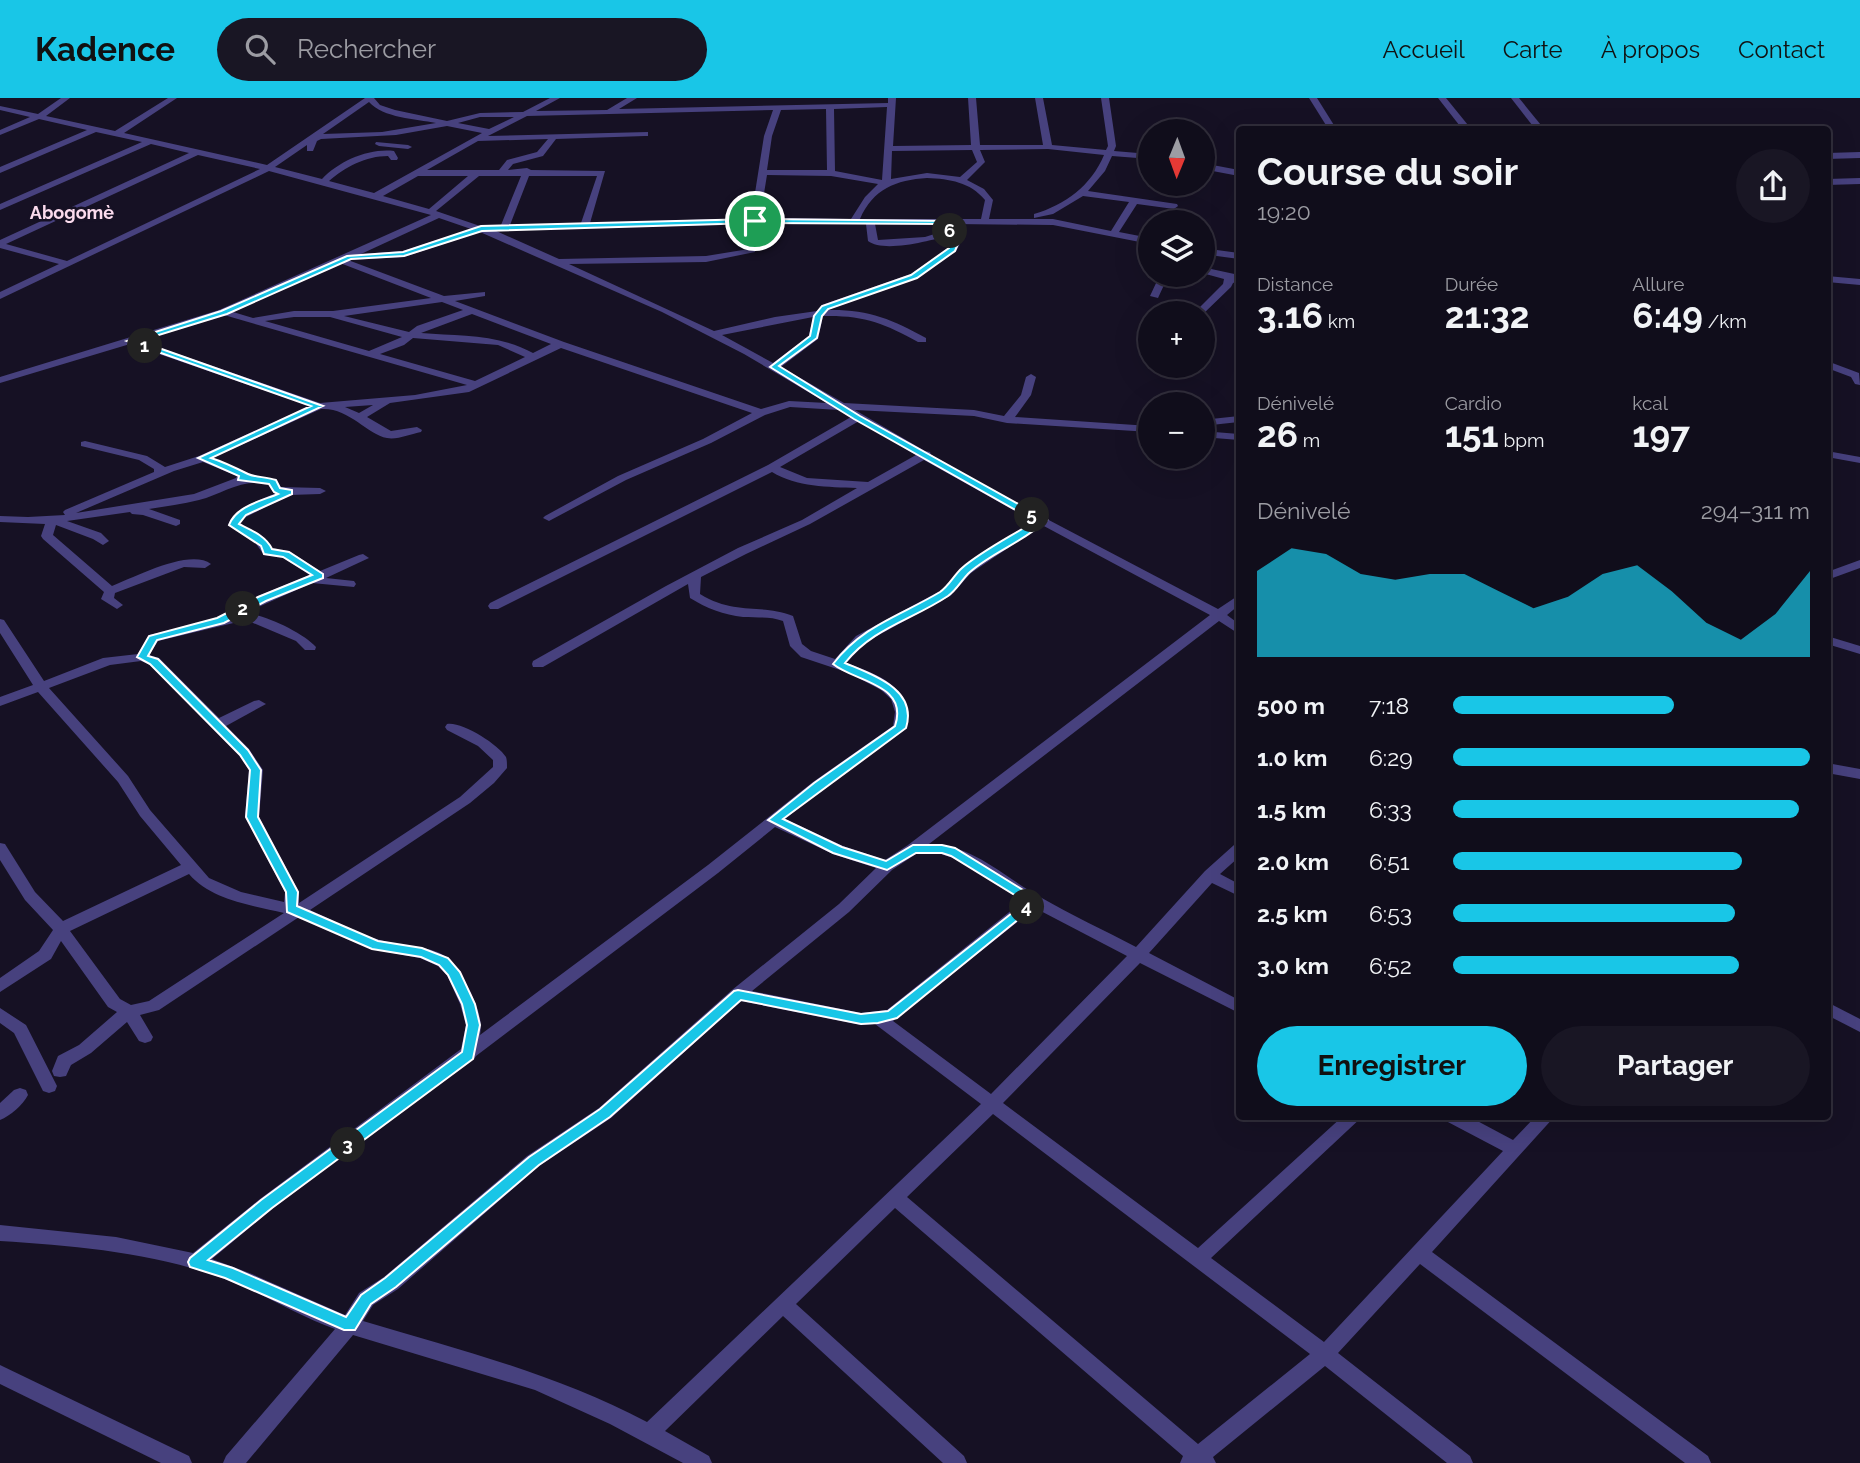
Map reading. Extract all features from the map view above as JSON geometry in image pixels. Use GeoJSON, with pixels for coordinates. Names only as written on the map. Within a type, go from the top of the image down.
{"type":"FeatureCollection","features":[{"type":"Feature","properties":{"kind":"street"},"geometry":{"type":"LineString","coordinates":[[0,133],[40,116],[66,98]]}},
{"type":"Feature","properties":{"kind":"street"},"geometry":{"type":"LineString","coordinates":[[117,134],[173,98]]}},
{"type":"Feature","properties":{"kind":"street"},"geometry":{"type":"LineString","coordinates":[[312,144],[369,98],[377,107],[490,132]]}},
{"type":"Feature","properties":{"kind":"street"},"geometry":{"type":"LineString","coordinates":[[376,196],[476,139],[556,98]]}},
{"type":"Feature","properties":{"kind":"street"},"geometry":{"type":"LineString","coordinates":[[607,112],[633,98]]}},
{"type":"Feature","properties":{"kind":"street"},"geometry":{"type":"LineString","coordinates":[[962,180],[981,162],[976,149],[972,98]]}},
{"type":"Feature","properties":{"kind":"street"},"geometry":{"type":"LineString","coordinates":[[1039,98],[1048,147]]}},
{"type":"Feature","properties":{"kind":"street"},"geometry":{"type":"LineString","coordinates":[[1054,217],[1098,173],[1110,153],[1112,146],[1105,98]]}},
{"type":"Feature","properties":{"kind":"street"},"geometry":{"type":"LineString","coordinates":[[1313,98],[1330,126]]}},
{"type":"Feature","properties":{"kind":"street"},"geometry":{"type":"LineString","coordinates":[[1442,98],[1465,126]]}},
{"type":"Feature","properties":{"kind":"street"},"geometry":{"type":"LineString","coordinates":[[1515,98],[1538,126]]}},
{"type":"Feature","properties":{"kind":"street"},"geometry":{"type":"LineString","coordinates":[[0,296],[268,168],[327,134],[360,135],[418,130],[481,116],[830,107],[891,102],[886,183],[866,201],[855,220]]}},
{"type":"Feature","properties":{"kind":"street"},"geometry":{"type":"LineString","coordinates":[[830,107],[831,173]]}},
{"type":"Feature","properties":{"kind":"street"},"geometry":{"type":"LineString","coordinates":[[0,108],[268,168],[376,196],[481,228],[558,261],[712,334],[841,405],[857,418],[926,454],[982,489],[1218,614],[1236,627]]}},
{"type":"Feature","properties":{"kind":"street"},"geometry":{"type":"LineString","coordinates":[[755,221],[768,129],[778,108]]}},
{"type":"Feature","properties":{"kind":"street"},"geometry":{"type":"LineString","coordinates":[[0,170],[96,129]]}},
{"type":"Feature","properties":{"kind":"street"},"geometry":{"type":"LineString","coordinates":[[476,139],[645,134]]}},
{"type":"Feature","properties":{"kind":"street"},"geometry":{"type":"LineString","coordinates":[[360,135],[371,144],[408,147]]}},
{"type":"Feature","properties":{"kind":"street"},"geometry":{"type":"LineString","coordinates":[[503,171],[510,162],[540,154],[553,138]]}},
{"type":"Feature","properties":{"kind":"street"},"geometry":{"type":"LineString","coordinates":[[522,139],[528,143],[532,163],[537,169],[527,171]]}},
{"type":"Feature","properties":{"kind":"street"},"geometry":{"type":"LineString","coordinates":[[0,207],[150,142]]}},
{"type":"Feature","properties":{"kind":"street"},"geometry":{"type":"LineString","coordinates":[[888,149],[1048,147],[1138,156]]}},
{"type":"Feature","properties":{"kind":"street"},"geometry":{"type":"LineString","coordinates":[[0,244],[198,152]]}},
{"type":"Feature","properties":{"kind":"street"},"geometry":{"type":"LineString","coordinates":[[323,183],[328,176],[369,155],[391,153],[394,158]]}},
{"type":"Feature","properties":{"kind":"street"},"geometry":{"type":"LineString","coordinates":[[1831,156],[1860,155]]}},
{"type":"Feature","properties":{"kind":"street"},"geometry":{"type":"LineString","coordinates":[[1215,168],[1236,172]]}},
{"type":"Feature","properties":{"kind":"street"},"geometry":{"type":"LineString","coordinates":[[505,227],[527,171]]}},
{"type":"Feature","properties":{"kind":"street"},"geometry":{"type":"LineString","coordinates":[[0,380],[224,312],[346,259],[435,213],[478,172]]}},
{"type":"Feature","properties":{"kind":"street"},"geometry":{"type":"LineString","coordinates":[[761,172],[831,173],[886,183],[920,177],[951,177],[962,180],[987,197],[985,219]]}},
{"type":"Feature","properties":{"kind":"street"},"geometry":{"type":"LineString","coordinates":[[417,173],[602,173],[584,226]]}},
{"type":"Feature","properties":{"kind":"street"},"geometry":{"type":"LineString","coordinates":[[1831,182],[1860,181]]}},
{"type":"Feature","properties":{"kind":"street"},"geometry":{"type":"LineString","coordinates":[[1080,193],[1174,206]]}},
{"type":"Feature","properties":{"kind":"street"},"geometry":{"type":"LineString","coordinates":[[1114,233],[1135,202]]}},
{"type":"Feature","properties":{"kind":"street"},"geometry":{"type":"LineString","coordinates":[[870,220],[873,241],[877,243],[926,240],[950,227],[985,219],[1054,217],[1138,238]]}},
{"type":"Feature","properties":{"kind":"street"},"geometry":{"type":"LineString","coordinates":[[346,259],[404,254],[481,228],[855,220],[950,227]]}},
{"type":"Feature","properties":{"kind":"street"},"geometry":{"type":"LineString","coordinates":[[774,367],[814,337],[818,316],[825,307],[914,276],[953,249],[955,244],[950,227]]}},
{"type":"Feature","properties":{"kind":"street"},"geometry":{"type":"LineString","coordinates":[[0,244],[68,264]]}},
{"type":"Feature","properties":{"kind":"street"},"geometry":{"type":"LineString","coordinates":[[0,255],[20,250]]}},
{"type":"Feature","properties":{"kind":"street"},"geometry":{"type":"LineString","coordinates":[[558,261],[706,259],[752,250]]}},
{"type":"Feature","properties":{"kind":"street"},"geometry":{"type":"LineString","coordinates":[[1215,253],[1236,256]]}},
{"type":"Feature","properties":{"kind":"street"},"geometry":{"type":"LineString","coordinates":[[346,259],[560,344],[761,413]]}},
{"type":"Feature","properties":{"kind":"street"},"geometry":{"type":"LineString","coordinates":[[1215,274],[1236,278]]}},
{"type":"Feature","properties":{"kind":"street"},"geometry":{"type":"LineString","coordinates":[[1211,301],[1228,285],[1228,281],[1236,279]]}},
{"type":"Feature","properties":{"kind":"street"},"geometry":{"type":"LineString","coordinates":[[1831,279],[1860,282]]}},
{"type":"Feature","properties":{"kind":"street"},"geometry":{"type":"LineString","coordinates":[[1155,296],[1158,287]]}},
{"type":"Feature","properties":{"kind":"street"},"geometry":{"type":"LineString","coordinates":[[252,320],[293,314],[325,314],[482,294]]}},
{"type":"Feature","properties":{"kind":"street"},"geometry":{"type":"LineString","coordinates":[[206,310],[224,312],[477,385]]}},
{"type":"Feature","properties":{"kind":"street"},"geometry":{"type":"LineString","coordinates":[[370,354],[412,336],[421,328],[472,310]]}},
{"type":"Feature","properties":{"kind":"street"},"geometry":{"type":"LineString","coordinates":[[712,334],[818,316],[854,313],[883,319],[922,341]]}},
{"type":"Feature","properties":{"kind":"street"},"geometry":{"type":"LineString","coordinates":[[325,314],[412,336],[499,342],[533,357]]}},
{"type":"Feature","properties":{"kind":"street"},"geometry":{"type":"LineString","coordinates":[[131,341],[319,406]]}},
{"type":"Feature","properties":{"kind":"street"},"geometry":{"type":"LineString","coordinates":[[110,591],[47,536],[57,522],[159,474],[203,458],[319,406],[451,393],[477,385],[560,344]]}},
{"type":"Feature","properties":{"kind":"street"},"geometry":{"type":"LineString","coordinates":[[1831,365],[1855,374],[1859,382]]}},
{"type":"Feature","properties":{"kind":"street"},"geometry":{"type":"LineString","coordinates":[[1007,420],[1026,395],[1031,377]]}},
{"type":"Feature","properties":{"kind":"street"},"geometry":{"type":"LineString","coordinates":[[359,418],[392,399]]}},
{"type":"Feature","properties":{"kind":"street"},"geometry":{"type":"LineString","coordinates":[[549,518],[622,478],[707,441],[761,413],[789,404],[974,413],[1007,420],[1138,428]]}},
{"type":"Feature","properties":{"kind":"street"},"geometry":{"type":"LineString","coordinates":[[331,405],[390,435],[417,430]]}},
{"type":"Feature","properties":{"kind":"street"},"geometry":{"type":"LineString","coordinates":[[494,606],[772,467],[857,418]]}},
{"type":"Feature","properties":{"kind":"street"},"geometry":{"type":"LineString","coordinates":[[1215,422],[1236,419]]}},
{"type":"Feature","properties":{"kind":"street"},"geometry":{"type":"LineString","coordinates":[[1215,435],[1236,437]]}},
{"type":"Feature","properties":{"kind":"street"},"geometry":{"type":"LineString","coordinates":[[85,444],[143,458],[160,468],[159,474]]}},
{"type":"Feature","properties":{"kind":"street"},"geometry":{"type":"LineString","coordinates":[[538,664],[742,551],[806,522],[926,454]]}},
{"type":"Feature","properties":{"kind":"street"},"geometry":{"type":"LineString","coordinates":[[1831,455],[1860,460]]}},
{"type":"Feature","properties":{"kind":"street"},"geometry":{"type":"LineString","coordinates":[[203,458],[232,468],[244,475],[242,478]]}},
{"type":"Feature","properties":{"kind":"street"},"geometry":{"type":"LineString","coordinates":[[772,467],[785,476],[799,480],[871,486]]}},
{"type":"Feature","properties":{"kind":"street"},"geometry":{"type":"LineString","coordinates":[[57,522],[198,496],[242,478],[262,478],[272,482],[277,491],[320,491]]}},
{"type":"Feature","properties":{"kind":"street"},"geometry":{"type":"LineString","coordinates":[[288,492],[243,513],[237,517],[234,525],[259,540],[268,552],[285,554],[315,578],[350,584]]}},
{"type":"Feature","properties":{"kind":"street"},"geometry":{"type":"LineString","coordinates":[[0,519],[57,522],[144,511],[176,522]]}},
{"type":"Feature","properties":{"kind":"street"},"geometry":{"type":"LineString","coordinates":[[838,664],[861,639],[946,593],[967,570],[1042,520]]}},
{"type":"Feature","properties":{"kind":"street"},"geometry":{"type":"LineString","coordinates":[[57,522],[97,536],[103,541]]}},
{"type":"Feature","properties":{"kind":"street"},"geometry":{"type":"LineString","coordinates":[[221,621],[262,599],[363,558]]}},
{"type":"Feature","properties":{"kind":"street"},"geometry":{"type":"LineString","coordinates":[[117,605],[107,599],[110,591],[183,563],[205,564]]}},
{"type":"Feature","properties":{"kind":"street"},"geometry":{"type":"LineString","coordinates":[[1831,575],[1860,564]]}},
{"type":"Feature","properties":{"kind":"street"},"geometry":{"type":"LineString","coordinates":[[195,1262],[257,1211],[468,1055],[818,785],[900,728],[904,715],[902,705],[880,682],[806,654],[796,646],[789,619],[780,614],[734,612],[705,602],[694,595],[695,576]]}},
{"type":"Feature","properties":{"kind":"street"},"geometry":{"type":"LineString","coordinates":[[233,1463],[349,1326],[366,1300],[391,1283],[534,1161],[605,1113],[738,994],[844,908],[887,866],[913,849],[1236,601]]}},
{"type":"Feature","properties":{"kind":"street"},"geometry":{"type":"LineString","coordinates":[[142,657],[153,638],[247,616],[300,638],[310,647]]}},
{"type":"Feature","properties":{"kind":"street"},"geometry":{"type":"LineString","coordinates":[[0,623],[42,688],[123,779],[145,813],[205,882],[237,896],[295,910],[376,946],[422,953],[444,962],[453,972],[468,1004],[474,1025],[468,1055]]}},
{"type":"Feature","properties":{"kind":"street"},"geometry":{"type":"LineString","coordinates":[[1831,641],[1860,650]]}},
{"type":"Feature","properties":{"kind":"street"},"geometry":{"type":"LineString","coordinates":[[0,702],[108,661],[142,657],[154,661],[244,752],[256,770],[252,817],[292,892],[295,910]]}},
{"type":"Feature","properties":{"kind":"street"},"geometry":{"type":"LineString","coordinates":[[216,725],[259,704]]}},
{"type":"Feature","properties":{"kind":"street"},"geometry":{"type":"LineString","coordinates":[[60,1070],[64,1061],[85,1049],[129,1011],[153,1006],[420,828],[468,800],[500,768],[500,759],[482,743],[452,727]]}},
{"type":"Feature","properties":{"kind":"street"},"geometry":{"type":"LineString","coordinates":[[1831,769],[1860,774]]}},
{"type":"Feature","properties":{"kind":"street"},"geometry":{"type":"LineString","coordinates":[[774,820],[838,850],[887,866]]}},
{"type":"Feature","properties":{"kind":"street"},"geometry":{"type":"LineString","coordinates":[[0,848],[30,896],[61,929],[114,1003],[129,1011],[145,1037]]}},
{"type":"Feature","properties":{"kind":"street"},"geometry":{"type":"LineString","coordinates":[[913,849],[942,849],[964,856],[1034,901],[1236,1005]]}},
{"type":"Feature","properties":{"kind":"street"},"geometry":{"type":"LineString","coordinates":[[649,1433],[992,1104],[1138,955],[1210,875],[1236,852]]}},
{"type":"Feature","properties":{"kind":"street"},"geometry":{"type":"LineString","coordinates":[[0,986],[45,955],[61,929],[190,867]]}},
{"type":"Feature","properties":{"kind":"street"},"geometry":{"type":"LineString","coordinates":[[1210,875],[1236,889]]}},
{"type":"Feature","properties":{"kind":"street"},"geometry":{"type":"LineString","coordinates":[[738,994],[861,1019],[892,1014],[1034,901]]}},
{"type":"Feature","properties":{"kind":"street"},"geometry":{"type":"LineString","coordinates":[[45,955],[77,951]]}},
{"type":"Feature","properties":{"kind":"street"},"geometry":{"type":"LineString","coordinates":[[1831,1010],[1860,1026]]}},
{"type":"Feature","properties":{"kind":"street"},"geometry":{"type":"LineString","coordinates":[[0,1014],[20,1029],[49,1086]]}},
{"type":"Feature","properties":{"kind":"street"},"geometry":{"type":"LineString","coordinates":[[878,1018],[1325,1354],[1463,1463]]}},
{"type":"Feature","properties":{"kind":"street"},"geometry":{"type":"LineString","coordinates":[[474,1025],[499,1031]]}},
{"type":"Feature","properties":{"kind":"street"},"geometry":{"type":"LineString","coordinates":[[0,1113],[20,1095]]}},
{"type":"Feature","properties":{"kind":"street"},"geometry":{"type":"LineString","coordinates":[[1198,1259],[1351,1120]]}},
{"type":"Feature","properties":{"kind":"street"},"geometry":{"type":"LineString","coordinates":[[1460,1120],[1516,1150]]}},
{"type":"Feature","properties":{"kind":"street"},"geometry":{"type":"LineString","coordinates":[[895,1196],[1198,1461],[1325,1354],[1543,1120]]}},
{"type":"Feature","properties":{"kind":"street"},"geometry":{"type":"LineString","coordinates":[[0,1233],[67,1238],[165,1253],[195,1262],[228,1273],[349,1326],[413,1342],[563,1392],[649,1433],[702,1463]]}},
{"type":"Feature","properties":{"kind":"street"},"geometry":{"type":"LineString","coordinates":[[1419,1253],[1701,1463]]}},
{"type":"Feature","properties":{"kind":"street"},"geometry":{"type":"LineString","coordinates":[[783,1304],[957,1463]]}},
{"type":"Feature","properties":{"kind":"street"},"geometry":{"type":"LineString","coordinates":[[0,1374],[182,1463]]}},
{"type":"Feature","properties":{"kind":"district","name":"Abogomè"},"geometry":{"type":"Point","coordinates":[72,213]}},
{"type":"Feature","properties":{"kind":"route"},"geometry":{"type":"LineString","coordinates":[[755,221],[950,222],[950,232],[955,244],[953,249],[914,276],[825,307],[818,316],[814,337],[774,367],[841,405],[857,418],[1042,520],[967,570],[946,593],[889,621],[861,639],[849,651],[838,664],[880,682],[891,691],[902,705],[904,715],[900,728],[818,785],[774,820],[798,834],[887,866],[913,849],[955,852],[1034,901],[892,1014],[861,1019],[783,1001],[738,994],[605,1113],[534,1161],[391,1283],[366,1300],[349,1326],[228,1273],[195,1262],[227,1234],[468,1055],[474,1025],[468,1004],[453,972],[444,962],[422,953],[376,946],[291,909],[292,892],[252,817],[256,770],[244,752],[154,661],[142,657],[153,638],[221,621],[262,599],[320,576],[285,554],[268,552],[265,544],[234,525],[237,517],[243,513],[288,492],[277,491],[272,482],[262,478],[242,478],[244,475],[232,468],[203,458],[319,406],[131,341],[224,312],[349,257],[404,254],[481,228],[755,221]]}}]}
